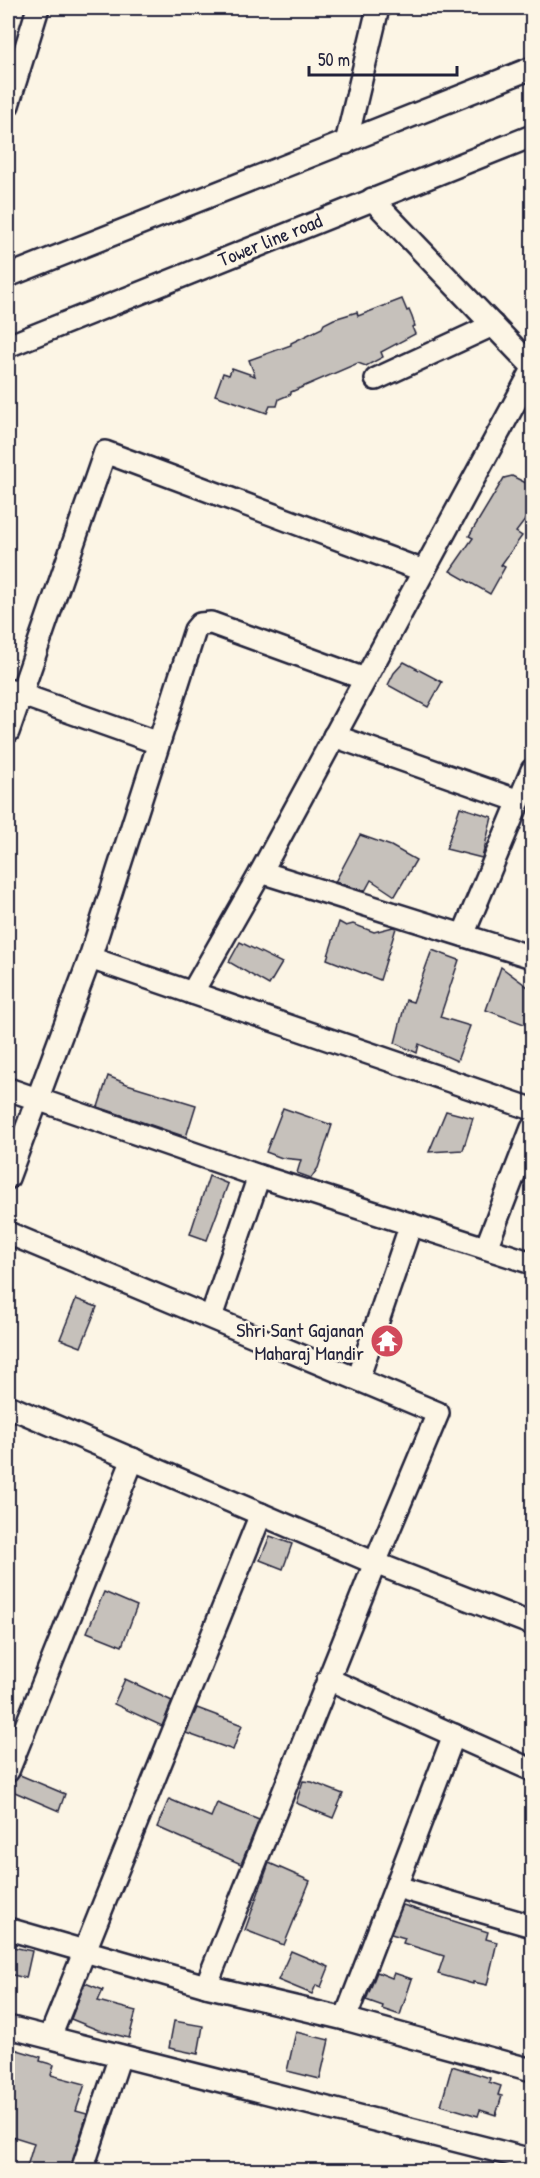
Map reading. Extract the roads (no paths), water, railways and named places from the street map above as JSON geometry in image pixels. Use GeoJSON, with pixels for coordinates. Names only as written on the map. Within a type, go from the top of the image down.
{"type":"FeatureCollection","features":[{"type":"Feature","properties":{"kind":"street"},"geometry":{"type":"LineString","coordinates":[[8,105],[38,8]]}},
{"type":"Feature","properties":{"kind":"street"},"geometry":{"type":"LineString","coordinates":[[346,143],[378,8]]}},
{"type":"Feature","properties":{"kind":"street"},"geometry":{"type":"LineString","coordinates":[[8,276],[532,68]]}},
{"type":"Feature","properties":{"kind":"street","name":"Tower line road"},"geometry":{"type":"LineString","coordinates":[[8,346],[372,199],[531,139]]}},
{"type":"Feature","properties":{"kind":"street"},"geometry":{"type":"LineString","coordinates":[[372,199],[532,366]]}},
{"type":"Feature","properties":{"kind":"street"},"geometry":{"type":"LineString","coordinates":[[376,379],[493,325]]}},
{"type":"Feature","properties":{"kind":"street"},"geometry":{"type":"LineString","coordinates":[[192,993],[261,872],[532,371]]}},
{"type":"Feature","properties":{"kind":"street"},"geometry":{"type":"LineString","coordinates":[[8,732],[14,692],[105,452],[424,570]]}},
{"type":"Feature","properties":{"kind":"street"},"geometry":{"type":"LineString","coordinates":[[8,1178],[90,958],[195,630],[200,624],[211,623],[365,679]]}},
{"type":"Feature","properties":{"kind":"street"},"geometry":{"type":"LineString","coordinates":[[14,692],[158,743]]}},
{"type":"Feature","properties":{"kind":"street"},"geometry":{"type":"LineString","coordinates":[[334,736],[519,801]]}},
{"type":"Feature","properties":{"kind":"street"},"geometry":{"type":"LineString","coordinates":[[463,935],[532,770]]}},
{"type":"Feature","properties":{"kind":"street"},"geometry":{"type":"LineString","coordinates":[[261,872],[532,957]]}},
{"type":"Feature","properties":{"kind":"street"},"geometry":{"type":"LineString","coordinates":[[90,958],[532,1110]]}},
{"type":"Feature","properties":{"kind":"street"},"geometry":{"type":"LineString","coordinates":[[8,1089],[259,1176],[532,1263]]}},
{"type":"Feature","properties":{"kind":"street"},"geometry":{"type":"LineString","coordinates":[[486,1248],[532,1128]]}},
{"type":"Feature","properties":{"kind":"street"},"geometry":{"type":"LineString","coordinates":[[211,1317],[259,1176]]}},
{"type":"Feature","properties":{"kind":"street"},"geometry":{"type":"LineString","coordinates":[[358,1379],[411,1224]]}},
{"type":"Feature","properties":{"kind":"street"},"geometry":{"type":"LineString","coordinates":[[8,1233],[438,1413],[328,1679],[207,1986]]}},
{"type":"Feature","properties":{"kind":"street"},"geometry":{"type":"LineString","coordinates":[[8,1406],[375,1563],[532,1624]]}},
{"type":"Feature","properties":{"kind":"street"},"geometry":{"type":"LineString","coordinates":[[8,1771],[133,1459]]}},
{"type":"Feature","properties":{"kind":"street"},"geometry":{"type":"LineString","coordinates":[[50,2037],[261,1514]]}},
{"type":"Feature","properties":{"kind":"street"},"geometry":{"type":"LineString","coordinates":[[328,1679],[532,1770]]}},
{"type":"Feature","properties":{"kind":"street"},"geometry":{"type":"LineString","coordinates":[[345,2019],[454,1735]]}},
{"type":"Feature","properties":{"kind":"street"},"geometry":{"type":"LineString","coordinates":[[397,1887],[532,1926]]}},
{"type":"Feature","properties":{"kind":"street"},"geometry":{"type":"LineString","coordinates":[[8,1929],[207,1986],[345,2019],[532,2070]]}},
{"type":"Feature","properties":{"kind":"street"},"geometry":{"type":"LineString","coordinates":[[8,2030],[50,2037],[532,2160]]}},
{"type":"Feature","properties":{"kind":"street"},"geometry":{"type":"LineString","coordinates":[[82,2170],[120,2056]]}},
{"type":"Feature","properties":{"kind":"place","name":"Shri Sant Gajanan Maharaj Mandir"},"geometry":{"type":"Point","coordinates":[387,1341]}}]}
